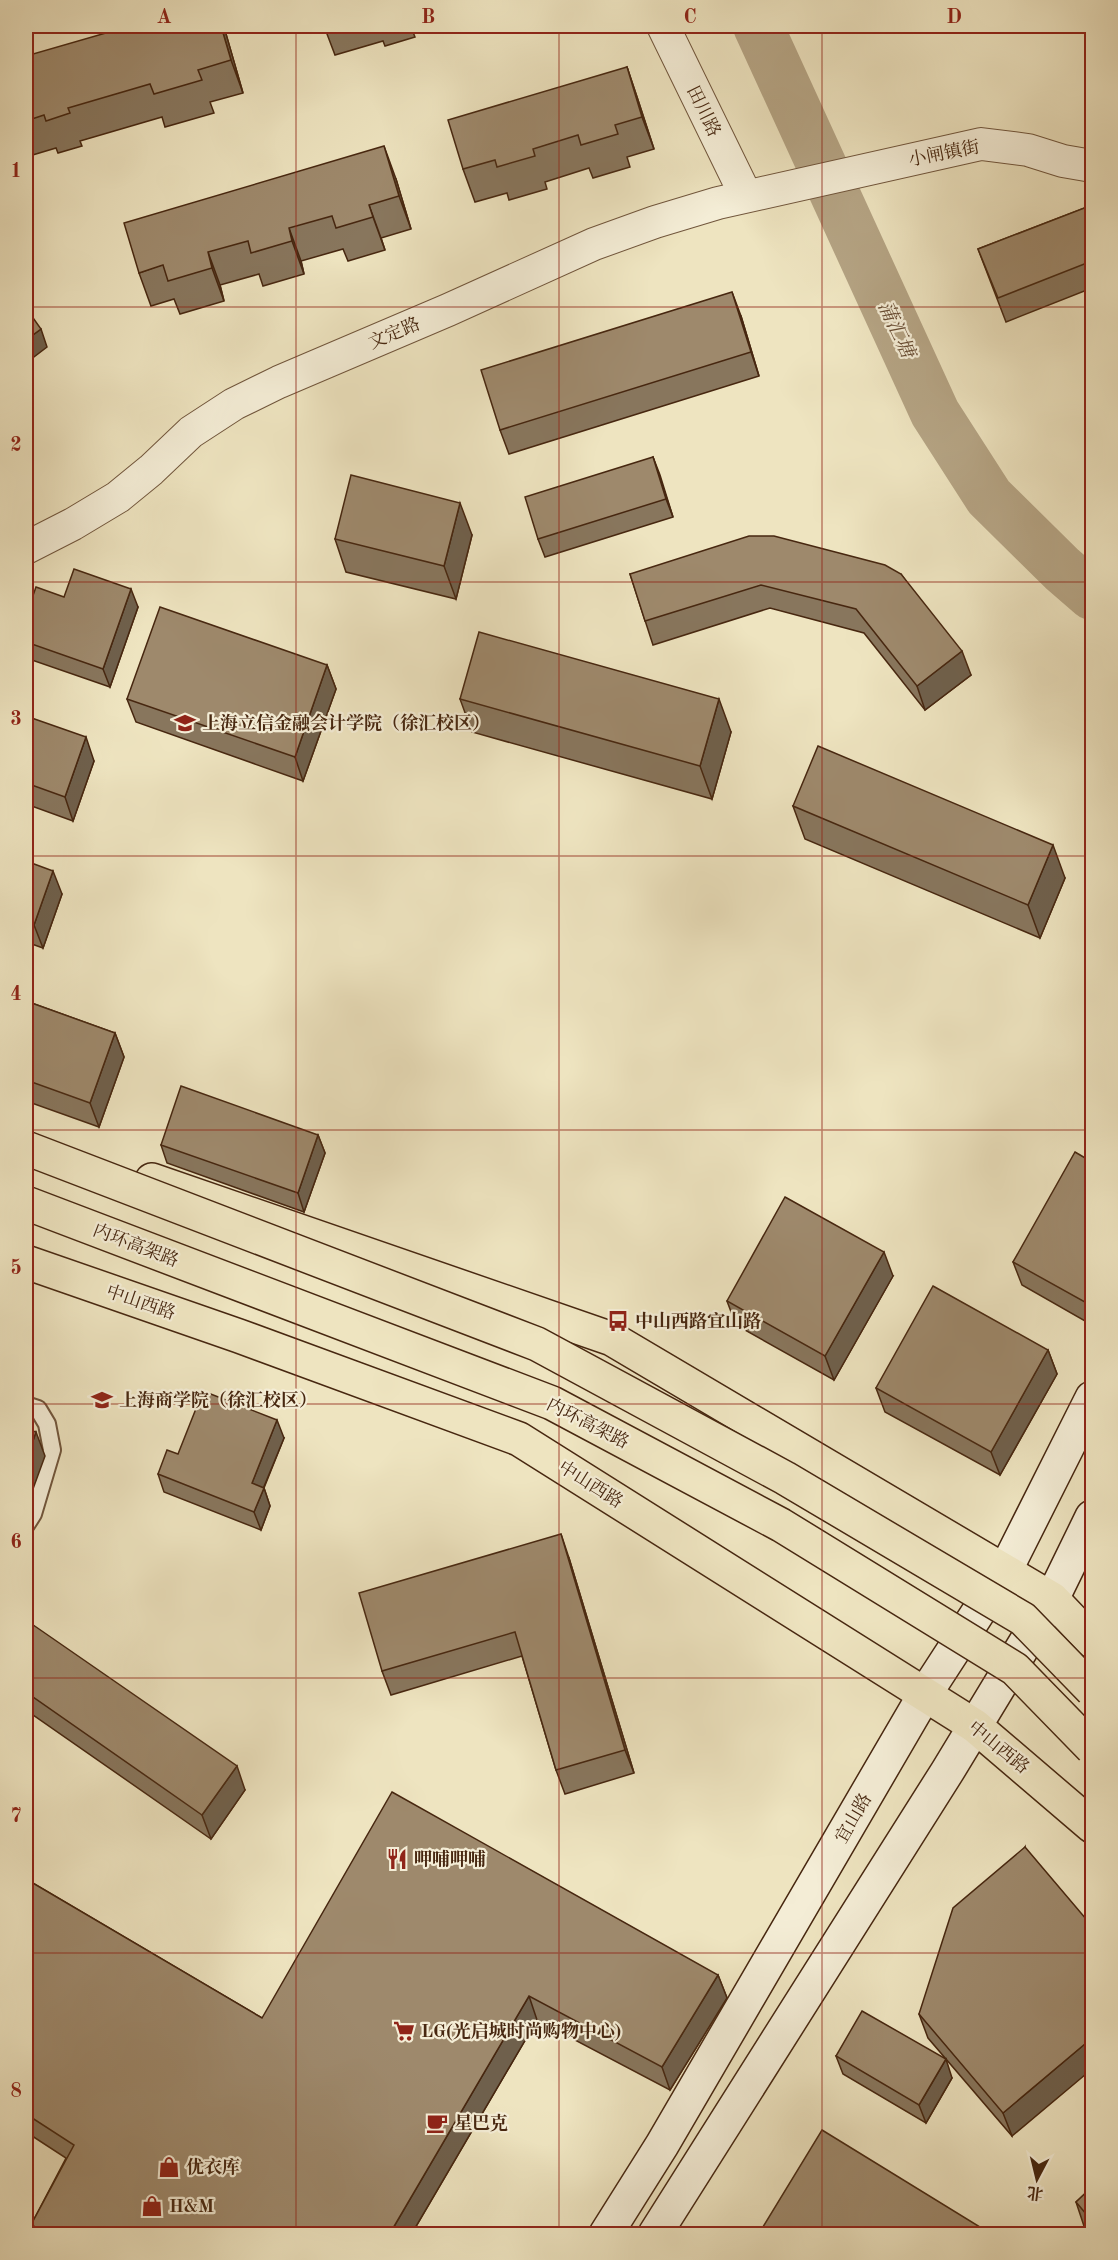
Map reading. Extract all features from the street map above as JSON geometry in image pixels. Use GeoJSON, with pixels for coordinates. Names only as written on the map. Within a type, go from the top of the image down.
{"type":"FeatureCollection","features":[{"type":"Feature","properties":{"kind":"main road"},"geometry":{"type":"LineString","coordinates":[[26,1136],[612,1340],[1052,1599],[1092,1641]]}},
{"type":"Feature","properties":{"kind":"main road"},"geometry":{"type":"LineString","coordinates":[[26,1148],[537,1344],[786,1478],[1023,1619],[1092,1690]]}},
{"type":"Feature","properties":{"kind":"main road","name":"内环高架路"},"geometry":{"type":"LineString","coordinates":[[26,1203],[552,1403],[781,1525],[1015,1669],[1092,1748]]}},
{"type":"Feature","properties":{"kind":"main road","name":"中山西路"},"geometry":{"type":"LineString","coordinates":[[26,1262],[239,1336],[519,1439],[975,1726],[1092,1826]]}},
{"type":"Feature","properties":{"kind":"main road","name":"宜山路"},"geometry":{"type":"LineString","coordinates":[[606,2235],[663,2145],[926,1694],[1005,1571],[1092,1398]]}},
{"type":"Feature","properties":{"kind":"main road"},"geometry":{"type":"LineString","coordinates":[[655,2235],[975,1726],[1052,1599],[1092,1517]]}},
{"type":"Feature","properties":{"kind":"street","name":"田川路"},"geometry":{"type":"LineString","coordinates":[[663,26],[746,196]]}},
{"type":"Feature","properties":{"kind":"street","name":"小闸镇街"},"geometry":{"type":"LineString","coordinates":[[796,185],[981,144],[1028,150],[1064,161],[1092,166]]}},
{"type":"Feature","properties":{"kind":"street","name":"文定路"},"geometry":{"type":"LineString","coordinates":[[26,549],[118,497],[191,432],[243,400],[594,244],[656,222],[746,196],[796,185]]}},
{"type":"Feature","properties":{"kind":"lane"},"geometry":{"type":"LineString","coordinates":[[26,1405],[38,1409],[47,1424],[52,1450],[33,1514],[26,1525]]}},
{"type":"Feature","properties":{"kind":"building"},"geometry":{"type":"Polygon","coordinates":[[[130,26],[221,26],[231,60],[198,70],[202,80],[154,94],[150,84],[68,108],[70,113],[46,121],[44,115],[26,121],[26,56],[130,26]]]}},
{"type":"Feature","properties":{"kind":"building"},"geometry":{"type":"Polygon","coordinates":[[[627,67],[642,117],[615,125],[618,134],[581,145],[578,135],[533,149],[535,156],[497,167],[495,160],[463,169],[448,120],[627,67]]]}},
{"type":"Feature","properties":{"kind":"building"},"geometry":{"type":"Polygon","coordinates":[[[384,146],[399,196],[369,205],[373,217],[336,228],[332,216],[289,228],[292,241],[251,253],[248,241],[208,252],[212,268],[168,281],[163,265],[139,273],[124,223],[384,146]]]}},
{"type":"Feature","properties":{"kind":"building"},"geometry":{"type":"Polygon","coordinates":[[[1092,205],[1092,261],[998,298],[978,249],[1092,205]]]}},
{"type":"Feature","properties":{"kind":"building"},"geometry":{"type":"Polygon","coordinates":[[[732,292],[751,352],[500,430],[481,370],[732,292]]]}},
{"type":"Feature","properties":{"kind":"building"},"geometry":{"type":"Polygon","coordinates":[[[26,308],[41,329],[26,340],[26,308]]]}},
{"type":"Feature","properties":{"kind":"building"},"geometry":{"type":"Polygon","coordinates":[[[653,457],[666,499],[538,539],[525,497],[653,457]]]}},
{"type":"Feature","properties":{"kind":"building"},"geometry":{"type":"Polygon","coordinates":[[[351,475],[460,503],[444,566],[335,539],[351,475]]]}},
{"type":"Feature","properties":{"kind":"building"},"geometry":{"type":"Polygon","coordinates":[[[749,536],[774,536],[885,565],[901,574],[962,651],[917,686],[856,609],[761,585],[645,621],[630,574],[749,536]]]}},
{"type":"Feature","properties":{"kind":"building"},"geometry":{"type":"Polygon","coordinates":[[[74,569],[131,589],[103,669],[26,642],[26,606],[29,607],[36,587],[64,597],[74,569]]]}},
{"type":"Feature","properties":{"kind":"building"},"geometry":{"type":"Polygon","coordinates":[[[160,607],[327,665],[295,757],[127,699],[160,607]]]}},
{"type":"Feature","properties":{"kind":"building"},"geometry":{"type":"Polygon","coordinates":[[[479,632],[719,699],[700,766],[460,699],[479,632]]]}},
{"type":"Feature","properties":{"kind":"building"},"geometry":{"type":"Polygon","coordinates":[[[26,716],[86,737],[65,797],[26,783],[26,716]]]}},
{"type":"Feature","properties":{"kind":"building"},"geometry":{"type":"Polygon","coordinates":[[[818,746],[1053,845],[1028,905],[793,806],[818,746]]]}},
{"type":"Feature","properties":{"kind":"building"},"geometry":{"type":"Polygon","coordinates":[[[26,861],[53,871],[34,925],[26,921],[26,861]]]}},
{"type":"Feature","properties":{"kind":"building"},"geometry":{"type":"Polygon","coordinates":[[[26,1001],[115,1033],[90,1103],[26,1080],[26,1001]]]}},
{"type":"Feature","properties":{"kind":"building"},"geometry":{"type":"Polygon","coordinates":[[[181,1086],[318,1135],[298,1193],[161,1145],[181,1086]]]}},
{"type":"Feature","properties":{"kind":"building"},"geometry":{"type":"Polygon","coordinates":[[[1075,1152],[1092,1162],[1092,1306],[1013,1262],[1075,1152]]]}},
{"type":"Feature","properties":{"kind":"building"},"geometry":{"type":"Polygon","coordinates":[[[785,1197],[884,1252],[825,1356],[727,1301],[785,1197]]]}},
{"type":"Feature","properties":{"kind":"building"},"geometry":{"type":"Polygon","coordinates":[[[933,1286],[1048,1350],[991,1452],[876,1388],[933,1286]]]}},
{"type":"Feature","properties":{"kind":"building"},"geometry":{"type":"Polygon","coordinates":[[[203,1391],[277,1420],[252,1483],[264,1488],[254,1512],[158,1474],[167,1450],[178,1454],[203,1391]]]}},
{"type":"Feature","properties":{"kind":"building"},"geometry":{"type":"Polygon","coordinates":[[[26,1429],[36,1432],[26,1461],[26,1429]]]}},
{"type":"Feature","properties":{"kind":"building"},"geometry":{"type":"Polygon","coordinates":[[[561,1534],[625,1750],[556,1770],[515,1632],[382,1671],[359,1593],[561,1534]]]}},
{"type":"Feature","properties":{"kind":"building"},"geometry":{"type":"Polygon","coordinates":[[[26,1620],[237,1766],[202,1815],[26,1692],[26,1620]]]}},
{"type":"Feature","properties":{"kind":"building","name":"LG(光启城时尚购物中心)"},"geometry":{"type":"Polygon","coordinates":[[[392,1792],[718,1975],[662,2067],[529,1996],[389,2235],[39,2235],[32,2223],[74,2145],[26,2114],[26,1879],[262,2018],[392,1792]]]}},
{"type":"Feature","properties":{"kind":"building"},"geometry":{"type":"Polygon","coordinates":[[[1025,1847],[1092,1926],[1092,2038],[1003,2113],[919,2014],[953,1908],[1025,1847]]]}},
{"type":"Feature","properties":{"kind":"building"},"geometry":{"type":"Polygon","coordinates":[[[862,2011],[946,2059],[919,2105],[836,2056],[862,2011]]]}},
{"type":"Feature","properties":{"kind":"building"},"geometry":{"type":"Polygon","coordinates":[[[822,2130],[993,2235],[758,2235],[822,2130]]]}},
{"type":"Feature","properties":{"kind":"building"},"geometry":{"type":"Polygon","coordinates":[[[1092,2187],[1092,2221],[1076,2202],[1092,2187]]]}},
{"type":"Feature","properties":{"kind":"waterway","name":"蒲汇塘"},"geometry":{"type":"LineString","coordinates":[[758,26],[935,413],[989,497],[1062,569],[1092,595]]}},
{"type":"Feature","properties":{"kind":"place","name":"上海立信金融会计学院（徐汇校区）"},"geometry":{"type":"Point","coordinates":[185,723]}},
{"type":"Feature","properties":{"kind":"place","name":"中山西路宜山路"},"geometry":{"type":"Point","coordinates":[618,1321]}},
{"type":"Feature","properties":{"kind":"place","name":"上海商学院（徐汇校区）"},"geometry":{"type":"Point","coordinates":[102,1400]}},
{"type":"Feature","properties":{"kind":"place","name":"呷哺呷哺"},"geometry":{"type":"Point","coordinates":[397,1859]}},
{"type":"Feature","properties":{"kind":"place","name":"LG(光启城时尚购物中心)"},"geometry":{"type":"Point","coordinates":[404,2031]}},
{"type":"Feature","properties":{"kind":"place","name":"星巴克"},"geometry":{"type":"Point","coordinates":[437,2123]}},
{"type":"Feature","properties":{"kind":"place","name":"优衣库"},"geometry":{"type":"Point","coordinates":[169,2167]}},
{"type":"Feature","properties":{"kind":"place","name":"H&M"},"geometry":{"type":"Point","coordinates":[152,2206]}}]}
